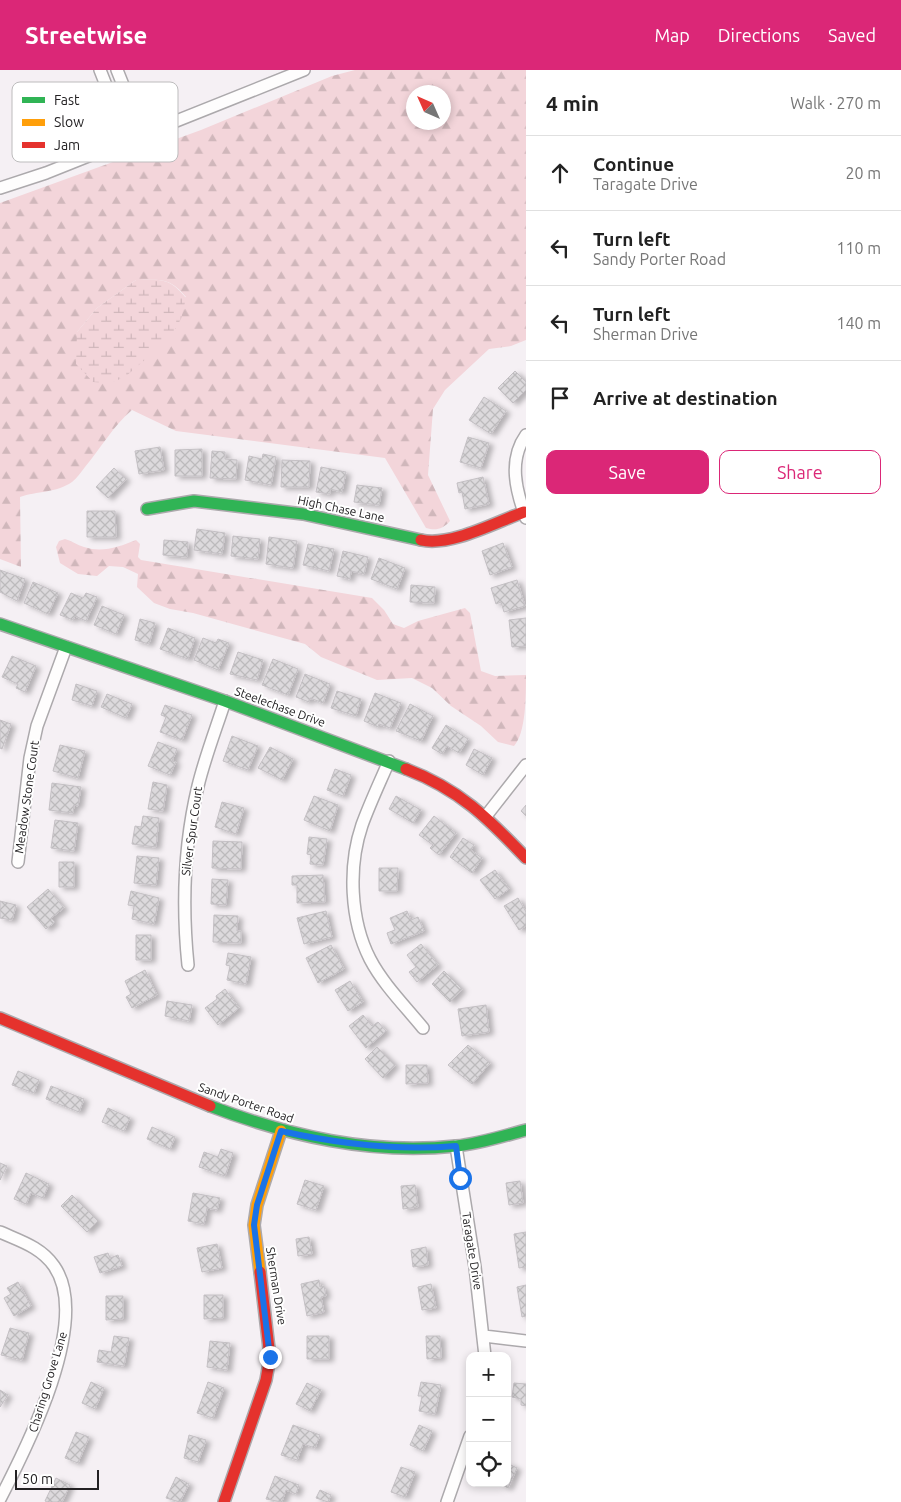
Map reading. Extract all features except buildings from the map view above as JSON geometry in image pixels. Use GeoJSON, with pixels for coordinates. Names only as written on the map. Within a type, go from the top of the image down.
{"type":"FeatureCollection","features":[{"type":"Feature","properties":{"kind":"street"},"geometry":{"type":"LineString","coordinates":[[100,70],[105,82]]}},
{"type":"Feature","properties":{"kind":"street"},"geometry":{"type":"LineString","coordinates":[[117,70],[122,82]]}},
{"type":"Feature","properties":{"kind":"street"},"geometry":{"type":"LineString","coordinates":[[178,121],[304,70]]}},
{"type":"Feature","properties":{"kind":"street"},"geometry":{"type":"LineString","coordinates":[[0,188],[74,162]]}},
{"type":"Feature","properties":{"kind":"street"},"geometry":{"type":"LineString","coordinates":[[525,515],[515,479],[515,464],[517,452],[526,435]]}},
{"type":"Feature","properties":{"kind":"street","name":"High Chase Lane"},"geometry":{"type":"LineString","coordinates":[[147,509],[194,501],[303,514],[432,543],[452,540],[525,515]]}},
{"type":"Feature","properties":{"kind":"street","name":"Steelechase Drive"},"geometry":{"type":"LineString","coordinates":[[0,624],[225,702],[422,775],[454,792],[486,816],[526,858]]}},
{"type":"Feature","properties":{"kind":"street","name":"Meadow Stone Court"},"geometry":{"type":"LineString","coordinates":[[18,862],[32,750],[37,726],[66,647]]}},
{"type":"Feature","properties":{"kind":"street","name":"Silver Spur Court"},"geometry":{"type":"LineString","coordinates":[[188,965],[184,909],[192,813],[202,768],[225,702]]}},
{"type":"Feature","properties":{"kind":"street"},"geometry":{"type":"LineString","coordinates":[[389,762],[362,826],[354,858],[354,892],[358,928],[370,959],[423,1028]]}},
{"type":"Feature","properties":{"kind":"street"},"geometry":{"type":"LineString","coordinates":[[486,816],[526,765]]}},
{"type":"Feature","properties":{"kind":"street","name":"Sandy Porter Road"},"geometry":{"type":"LineString","coordinates":[[0,1018],[186,1096],[281,1131],[334,1142],[395,1148],[456,1146],[526,1130]]}},
{"type":"Feature","properties":{"kind":"street","name":"Sherman Drive"},"geometry":{"type":"LineString","coordinates":[[224,1502],[246,1444],[268,1371],[270,1341],[254,1225],[257,1205],[281,1131]]}},
{"type":"Feature","properties":{"kind":"street","name":"Taragate Drive"},"geometry":{"type":"LineString","coordinates":[[456,1146],[485,1352]]}},
{"type":"Feature","properties":{"kind":"street","name":"Charing Grove Lane"},"geometry":{"type":"LineString","coordinates":[[0,1232],[36,1248],[54,1266],[62,1283],[66,1317],[63,1341],[32,1436],[0,1499]]}},
{"type":"Feature","properties":{"kind":"street"},"geometry":{"type":"LineString","coordinates":[[484,1336],[526,1341]]}},
{"type":"Feature","properties":{"kind":"street"},"geometry":{"type":"LineString","coordinates":[[448,1502],[468,1442]]}},
{"type":"Feature","properties":{"kind":"green space"},"geometry":{"type":"Polygon","coordinates":[[[355,70],[526,70],[526,340],[511,346],[489,349],[445,390],[433,409],[428,475],[450,521],[445,526],[439,529],[426,528],[385,458],[176,431],[132,410],[119,423],[72,482],[60,488],[20,497],[21,567],[0,559],[0,203],[113,162],[178,162],[178,138],[332,76],[355,70]],[[136,280],[97,308],[77,332],[186,297],[175,286],[164,281],[136,280]]]}},
{"type":"Feature","properties":{"kind":"green space"},"geometry":{"type":"Polygon","coordinates":[[[136,280],[158,280],[175,286],[186,298],[181,319],[169,339],[125,377],[110,383],[93,382],[76,364],[77,332],[97,308],[136,280]]]}},
{"type":"Feature","properties":{"kind":"green space"},"geometry":{"type":"Polygon","coordinates":[[[65,539],[91,549],[117,547],[136,540],[140,544],[138,557],[141,560],[372,598],[384,610],[393,624],[404,628],[418,621],[465,608],[470,613],[481,671],[495,676],[526,675],[523,723],[518,740],[514,746],[498,742],[481,726],[451,706],[432,688],[412,678],[377,680],[321,657],[305,644],[193,613],[170,609],[154,603],[137,587],[138,574],[123,567],[109,566],[97,576],[78,574],[60,563],[56,547],[59,541],[65,539]]]}},
{"type":"Feature","properties":{"kind":"traffic: fast"},"geometry":{"type":"LineString","coordinates":[[147,509],[194,501],[303,514],[421,540]]}},
{"type":"Feature","properties":{"kind":"traffic: fast"},"geometry":{"type":"LineString","coordinates":[[0,624],[225,701],[406,769]]}},
{"type":"Feature","properties":{"kind":"traffic: fast"},"geometry":{"type":"LineString","coordinates":[[210,1106],[240,1117],[300,1134],[331,1141],[393,1148],[465,1145],[526,1130]]}},
{"type":"Feature","properties":{"kind":"traffic: slow"},"geometry":{"type":"LineString","coordinates":[[260,1272],[254,1225],[257,1205],[281,1131]]}},
{"type":"Feature","properties":{"kind":"traffic: jam"},"geometry":{"type":"LineString","coordinates":[[421,540],[433,541],[459,537],[524,512]]}},
{"type":"Feature","properties":{"kind":"traffic: jam"},"geometry":{"type":"LineString","coordinates":[[406,769],[442,786],[472,806],[526,858]]}},
{"type":"Feature","properties":{"kind":"traffic: jam"},"geometry":{"type":"LineString","coordinates":[[0,1018],[210,1106]]}},
{"type":"Feature","properties":{"kind":"traffic: jam"},"geometry":{"type":"LineString","coordinates":[[224,1502],[266,1380],[270,1357],[260,1272]]}},
{"type":"Feature","properties":{"kind":"route"},"geometry":{"type":"LineString","coordinates":[[270,1357],[268,1325],[255,1244],[254,1225],[257,1205],[281,1131],[363,1146],[438,1148],[456,1146],[460,1178]]}}]}
